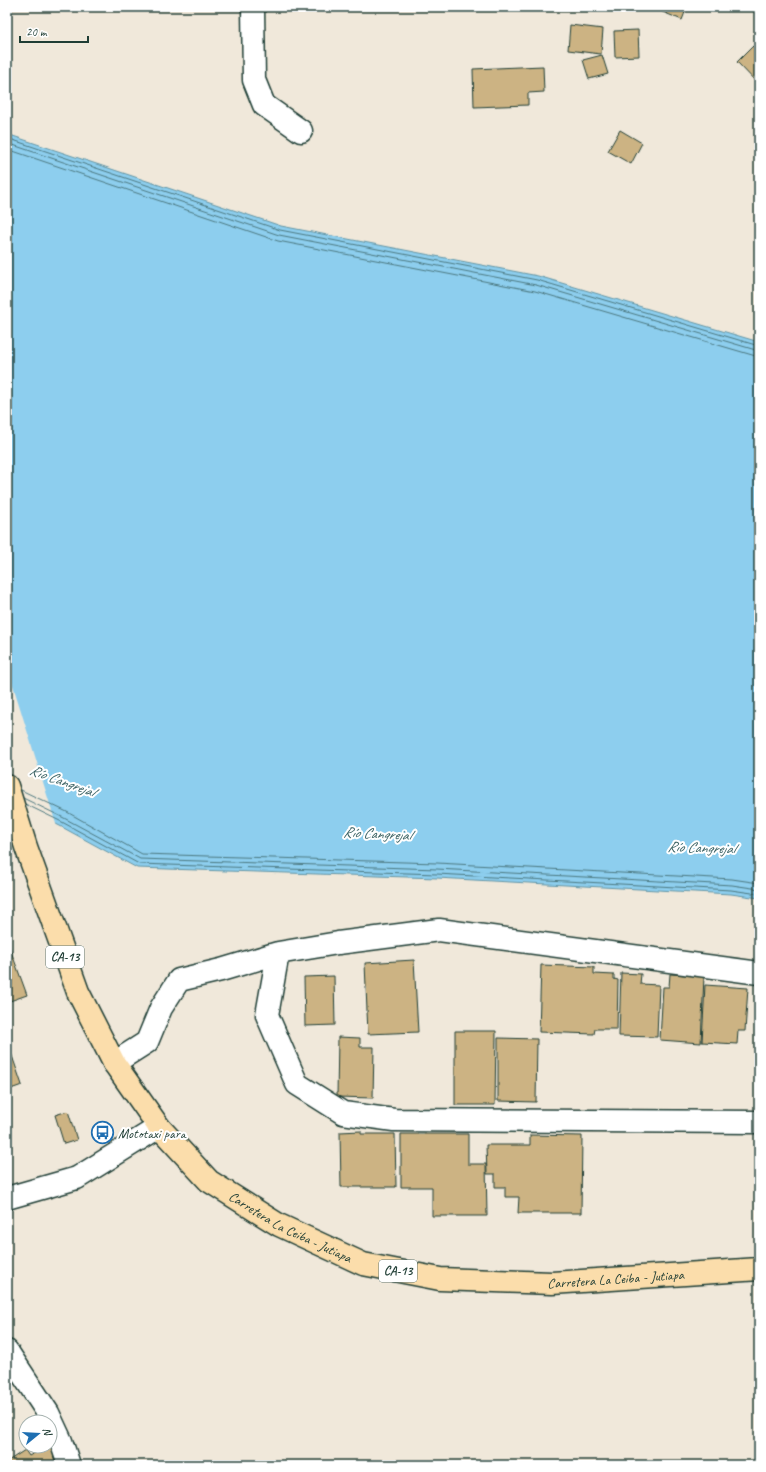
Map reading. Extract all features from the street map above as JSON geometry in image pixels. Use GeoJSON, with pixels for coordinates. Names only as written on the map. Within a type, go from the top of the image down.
{"type":"FeatureCollection","features":[{"type":"Feature","properties":{"kind":"main road","name":"Carretera La Ceiba - Jutiapa"},"geometry":{"type":"LineString","coordinates":[[7,786],[26,847],[78,992],[114,1063],[159,1127],[209,1181],[279,1225],[363,1264],[440,1279],[552,1283],[759,1269]]}},
{"type":"Feature","properties":{"kind":"street"},"geometry":{"type":"LineString","coordinates":[[253,7],[254,80],[264,105],[301,131]]}},
{"type":"Feature","properties":{"kind":"street"},"geometry":{"type":"LineString","coordinates":[[114,1063],[147,1042],[161,1008],[179,980],[222,970],[278,953],[338,943],[439,930],[759,973]]}},
{"type":"Feature","properties":{"kind":"street"},"geometry":{"type":"LineString","coordinates":[[278,953],[266,1015],[297,1084],[343,1113],[394,1120],[759,1122]]}},
{"type":"Feature","properties":{"kind":"street"},"geometry":{"type":"LineString","coordinates":[[7,1198],[77,1178],[159,1127]]}},
{"type":"Feature","properties":{"kind":"street"},"geometry":{"type":"LineString","coordinates":[[7,1351],[48,1413],[61,1441],[69,1465]]}},
{"type":"Feature","properties":{"kind":"water","name":"Río Cangrejal"},"geometry":{"type":"Polygon","coordinates":[[[7,134],[281,226],[538,276],[759,342],[759,898],[731,894],[437,878],[137,868],[60,826],[7,800],[7,134]]]}},
{"type":"Feature","properties":{"kind":"pier"},"geometry":{"type":"Polygon","coordinates":[[[7,666],[57,827],[7,802],[7,666]]]}},
{"type":"Feature","properties":{"kind":"building"},"geometry":{"type":"Polygon","coordinates":[[[660,7],[687,7],[682,20],[658,10],[660,7]]]}},
{"type":"Feature","properties":{"kind":"building"},"geometry":{"type":"Polygon","coordinates":[[[570,25],[603,29],[601,54],[568,50],[570,25]]]}},
{"type":"Feature","properties":{"kind":"building"},"geometry":{"type":"Polygon","coordinates":[[[638,30],[639,56],[615,57],[614,31],[638,30]]]}},
{"type":"Feature","properties":{"kind":"building"},"geometry":{"type":"Polygon","coordinates":[[[753,46],[759,52],[759,85],[737,62],[753,46]]]}},
{"type":"Feature","properties":{"kind":"building"},"geometry":{"type":"Polygon","coordinates":[[[602,55],[608,74],[589,79],[583,60],[602,55]]]}},
{"type":"Feature","properties":{"kind":"building"},"geometry":{"type":"Polygon","coordinates":[[[543,66],[544,92],[528,93],[528,105],[474,107],[473,69],[543,66]]]}},
{"type":"Feature","properties":{"kind":"building"},"geometry":{"type":"Polygon","coordinates":[[[620,130],[642,143],[631,164],[608,151],[620,130]]]}},
{"type":"Feature","properties":{"kind":"building"},"geometry":{"type":"Polygon","coordinates":[[[8,943],[27,995],[7,1002],[7,944],[8,943]]]}},
{"type":"Feature","properties":{"kind":"building"},"geometry":{"type":"Polygon","coordinates":[[[414,960],[418,1032],[368,1034],[365,963],[414,960]]]}},
{"type":"Feature","properties":{"kind":"building"},"geometry":{"type":"Polygon","coordinates":[[[541,965],[594,967],[594,974],[614,975],[614,979],[618,980],[617,1029],[595,1029],[594,1034],[539,1032],[541,965]]]}},
{"type":"Feature","properties":{"kind":"building"},"geometry":{"type":"Polygon","coordinates":[[[621,973],[641,974],[640,984],[659,985],[657,1037],[619,1036],[621,973]]]}},
{"type":"Feature","properties":{"kind":"building"},"geometry":{"type":"Polygon","coordinates":[[[670,974],[704,976],[701,1043],[660,1040],[663,987],[669,987],[670,974]]]}},
{"type":"Feature","properties":{"kind":"building"},"geometry":{"type":"Polygon","coordinates":[[[334,976],[335,1025],[305,1026],[304,977],[334,976]]]}},
{"type":"Feature","properties":{"kind":"building"},"geometry":{"type":"Polygon","coordinates":[[[705,985],[748,988],[745,1031],[738,1031],[737,1044],[702,1042],[705,985]]]}},
{"type":"Feature","properties":{"kind":"building"},"geometry":{"type":"Polygon","coordinates":[[[455,1031],[496,1031],[495,1105],[455,1105],[455,1031]]]}},
{"type":"Feature","properties":{"kind":"building"},"geometry":{"type":"Polygon","coordinates":[[[338,1037],[360,1038],[360,1047],[374,1047],[373,1098],[337,1097],[338,1037]]]}},
{"type":"Feature","properties":{"kind":"building"},"geometry":{"type":"Polygon","coordinates":[[[498,1038],[537,1039],[536,1102],[498,1101],[498,1038]]]}},
{"type":"Feature","properties":{"kind":"building"},"geometry":{"type":"Polygon","coordinates":[[[10,1050],[22,1085],[8,1090],[7,1051],[10,1050]]]}},
{"type":"Feature","properties":{"kind":"building"},"geometry":{"type":"Polygon","coordinates":[[[68,1111],[77,1140],[64,1144],[55,1115],[68,1111]]]}},
{"type":"Feature","properties":{"kind":"building"},"geometry":{"type":"Polygon","coordinates":[[[361,1131],[361,1134],[395,1134],[396,1187],[341,1187],[340,1132],[361,1131]]]}},
{"type":"Feature","properties":{"kind":"building"},"geometry":{"type":"Polygon","coordinates":[[[401,1134],[468,1134],[468,1164],[486,1164],[487,1216],[432,1216],[432,1187],[401,1187],[401,1134]]]}},
{"type":"Feature","properties":{"kind":"building"},"geometry":{"type":"Polygon","coordinates":[[[530,1135],[582,1136],[581,1213],[518,1213],[519,1197],[505,1197],[505,1187],[495,1187],[495,1174],[487,1174],[486,1145],[530,1145],[530,1135]]]}},
{"type":"Feature","properties":{"kind":"building"},"geometry":{"type":"Polygon","coordinates":[[[58,1451],[62,1457],[49,1465],[11,1465],[8,1461],[19,1454],[28,1454],[29,1456],[32,1454],[58,1454],[58,1451]]]}},
{"type":"Feature","properties":{"kind":"place","name":"Mototaxi para"},"geometry":{"type":"Point","coordinates":[103,1133]}}]}
